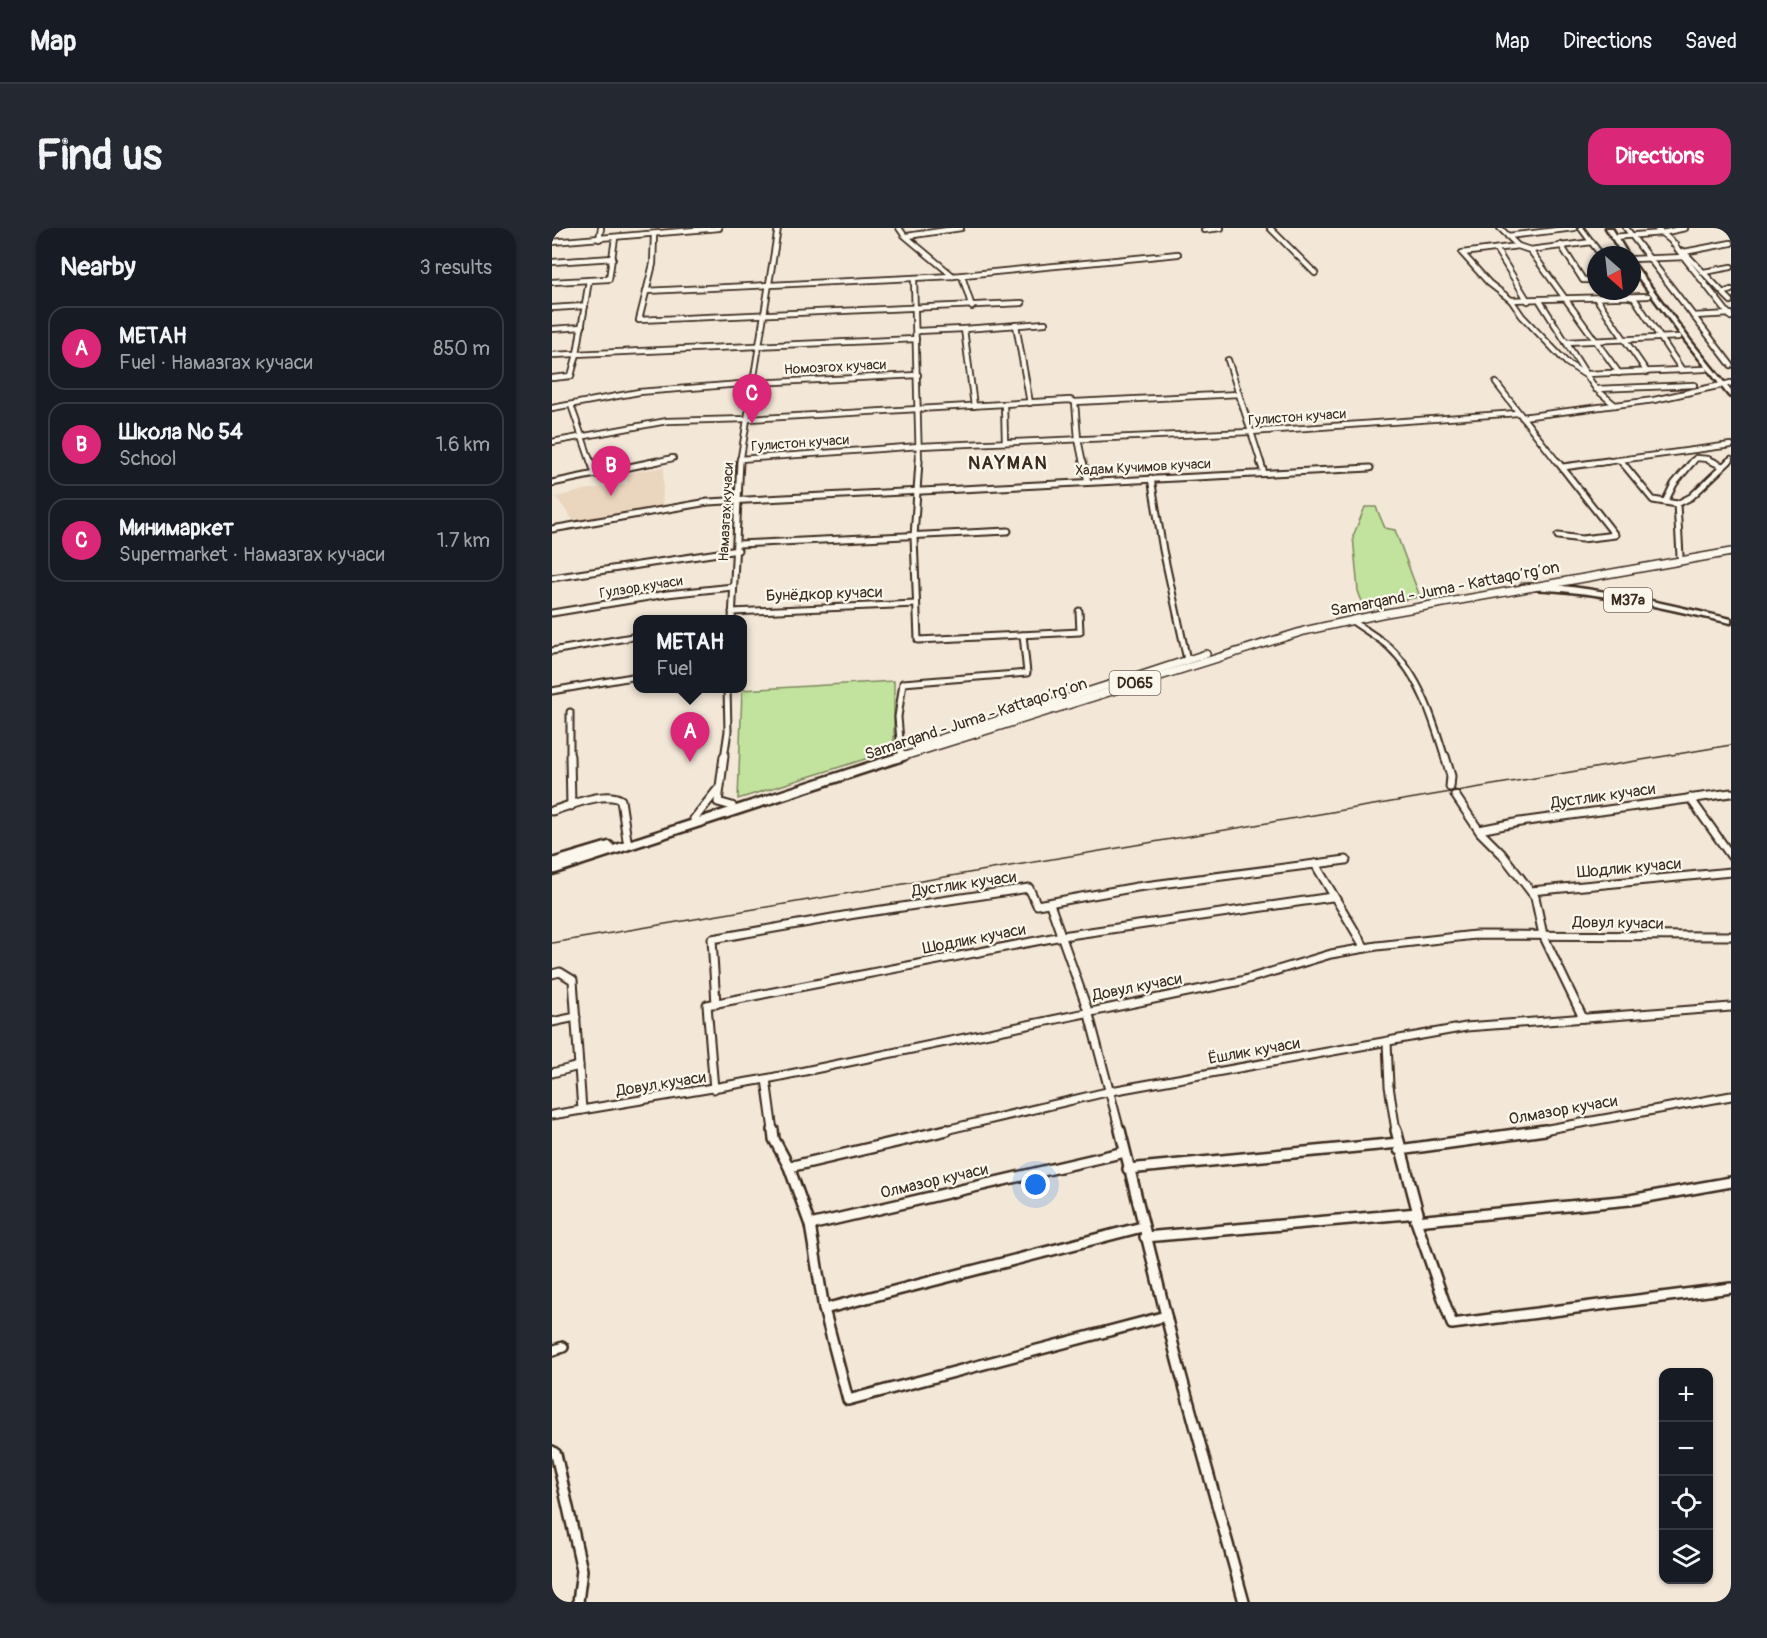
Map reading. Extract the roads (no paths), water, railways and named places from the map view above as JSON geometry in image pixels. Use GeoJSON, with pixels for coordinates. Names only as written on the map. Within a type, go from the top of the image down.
{"type":"FeatureCollection","features":[{"type":"Feature","properties":{"kind":"highway"},"geometry":{"type":"LineString","coordinates":[[1608,232],[1615,246]]}},
{"type":"Feature","properties":{"kind":"highway"},"geometry":{"type":"LineString","coordinates":[[1608,232],[1618,246]]}},
{"type":"Feature","properties":{"kind":"highway"},"geometry":{"type":"LineString","coordinates":[[1641,277],[1731,401]]}},
{"type":"Feature","properties":{"kind":"highway"},"geometry":{"type":"LineString","coordinates":[[1641,286],[1705,369],[1731,395]]}},
{"type":"Feature","properties":{"kind":"highway","name":"M37a"},"geometry":{"type":"LineString","coordinates":[[1524,588],[1550,587],[1572,590],[1731,621]]}},
{"type":"Feature","properties":{"kind":"main road","name":"Samarqand - Juma - Kattaqo‘rg‘on"},"geometry":{"type":"LineString","coordinates":[[1120,685],[1186,660],[1337,618],[1731,547]]}},
{"type":"Feature","properties":{"kind":"main road","name":"Samarqand - Juma - Kattaqo‘rg‘on"},"geometry":{"type":"LineString","coordinates":[[552,870],[946,740],[1258,644],[1351,620],[1731,552]]}},
{"type":"Feature","properties":{"kind":"main road","name":"Samarqand - Juma - Kattaqo‘rg‘on"},"geometry":{"type":"LineString","coordinates":[[552,863],[901,752],[946,740]]}},
{"type":"Feature","properties":{"kind":"street"},"geometry":{"type":"LineString","coordinates":[[599,239],[601,228]]}},
{"type":"Feature","properties":{"kind":"street"},"geometry":{"type":"LineString","coordinates":[[552,242],[719,228]]}},
{"type":"Feature","properties":{"kind":"street","name":"Намазгах кучаси"},"geometry":{"type":"LineString","coordinates":[[732,612],[738,547],[740,459],[760,346],[773,246],[778,228]]}},
{"type":"Feature","properties":{"kind":"street"},"geometry":{"type":"LineString","coordinates":[[900,228],[904,235],[953,276]]}},
{"type":"Feature","properties":{"kind":"street"},"geometry":{"type":"LineString","coordinates":[[904,235],[938,228]]}},
{"type":"Feature","properties":{"kind":"street"},"geometry":{"type":"LineString","coordinates":[[904,235],[961,228]]}},
{"type":"Feature","properties":{"kind":"street"},"geometry":{"type":"LineString","coordinates":[[1204,230],[1221,228]]}},
{"type":"Feature","properties":{"kind":"street"},"geometry":{"type":"LineString","coordinates":[[1270,228],[1315,273]]}},
{"type":"Feature","properties":{"kind":"street"},"geometry":{"type":"LineString","coordinates":[[1500,228],[1518,246]]}},
{"type":"Feature","properties":{"kind":"street"},"geometry":{"type":"LineString","coordinates":[[1508,236],[1574,228]]}},
{"type":"Feature","properties":{"kind":"street"},"geometry":{"type":"LineString","coordinates":[[1581,228],[1595,246]]}},
{"type":"Feature","properties":{"kind":"street"},"geometry":{"type":"LineString","coordinates":[[1626,228],[1731,365]]}},
{"type":"Feature","properties":{"kind":"street"},"geometry":{"type":"LineString","coordinates":[[1656,228],[1704,272],[1731,301]]}},
{"type":"Feature","properties":{"kind":"street"},"geometry":{"type":"LineString","coordinates":[[1608,232],[1631,235],[1662,233],[1685,228]]}},
{"type":"Feature","properties":{"kind":"street"},"geometry":{"type":"LineString","coordinates":[[654,234],[653,264],[639,320],[1022,303]]}},
{"type":"Feature","properties":{"kind":"street"},"geometry":{"type":"LineString","coordinates":[[552,282],[609,279],[615,238]]}},
{"type":"Feature","properties":{"kind":"street"},"geometry":{"type":"LineString","coordinates":[[1592,242],[1530,250],[1518,246],[1462,253],[1489,283],[1511,300],[1522,316],[1567,363],[1586,375],[1705,369]]}},
{"type":"Feature","properties":{"kind":"street"},"geometry":{"type":"LineString","coordinates":[[1641,258],[1685,255],[1731,243]]}},
{"type":"Feature","properties":{"kind":"street"},"geometry":{"type":"LineString","coordinates":[[1561,245],[1583,280],[1587,280]]}},
{"type":"Feature","properties":{"kind":"street"},"geometry":{"type":"LineString","coordinates":[[1496,249],[1528,301]]}},
{"type":"Feature","properties":{"kind":"street"},"geometry":{"type":"LineString","coordinates":[[1530,250],[1563,299],[1598,340],[1619,373]]}},
{"type":"Feature","properties":{"kind":"street"},"geometry":{"type":"LineString","coordinates":[[646,291],[962,276],[1178,254]]}},
{"type":"Feature","properties":{"kind":"street"},"geometry":{"type":"LineString","coordinates":[[1685,255],[1730,315]]}},
{"type":"Feature","properties":{"kind":"street"},"geometry":{"type":"LineString","coordinates":[[552,262],[613,258]]}},
{"type":"Feature","properties":{"kind":"street"},"geometry":{"type":"LineString","coordinates":[[1704,272],[1731,267]]}},
{"type":"Feature","properties":{"kind":"street"},"geometry":{"type":"LineString","coordinates":[[962,276],[972,307]]}},
{"type":"Feature","properties":{"kind":"street"},"geometry":{"type":"LineString","coordinates":[[914,279],[920,446],[914,537],[918,640],[1080,632],[1079,611]]}},
{"type":"Feature","properties":{"kind":"street"},"geometry":{"type":"LineString","coordinates":[[552,378],[571,376],[577,354],[589,280]]}},
{"type":"Feature","properties":{"kind":"street"},"geometry":{"type":"LineString","coordinates":[[1723,293],[1731,290]]}},
{"type":"Feature","properties":{"kind":"street"},"geometry":{"type":"LineString","coordinates":[[1641,295],[1648,296]]}},
{"type":"Feature","properties":{"kind":"street"},"geometry":{"type":"LineString","coordinates":[[1511,300],[1587,298]]}},
{"type":"Feature","properties":{"kind":"street"},"geometry":{"type":"LineString","coordinates":[[1597,300],[1647,372]]}},
{"type":"Feature","properties":{"kind":"street"},"geometry":{"type":"LineString","coordinates":[[1635,300],[1682,370]]}},
{"type":"Feature","properties":{"kind":"street"},"geometry":{"type":"LineString","coordinates":[[1540,301],[1596,389],[1615,405]]}},
{"type":"Feature","properties":{"kind":"street"},"geometry":{"type":"LineString","coordinates":[[552,309],[585,306]]}},
{"type":"Feature","properties":{"kind":"street"},"geometry":{"type":"LineString","coordinates":[[1693,316],[1730,315]]}},
{"type":"Feature","properties":{"kind":"street"},"geometry":{"type":"LineString","coordinates":[[916,331],[1045,323]]}},
{"type":"Feature","properties":{"kind":"street"},"geometry":{"type":"LineString","coordinates":[[1016,326],[1030,402]]}},
{"type":"Feature","properties":{"kind":"street"},"geometry":{"type":"LineString","coordinates":[[552,328],[582,327]]}},
{"type":"Feature","properties":{"kind":"street"},"geometry":{"type":"LineString","coordinates":[[963,329],[974,406]]}},
{"type":"Feature","properties":{"kind":"street"},"geometry":{"type":"LineString","coordinates":[[1566,342],[1679,337]]}},
{"type":"Feature","properties":{"kind":"street"},"geometry":{"type":"LineString","coordinates":[[552,355],[916,339]]}},
{"type":"Feature","properties":{"kind":"street"},"geometry":{"type":"LineString","coordinates":[[1228,360],[1264,473]]}},
{"type":"Feature","properties":{"kind":"street","name":"Номозгох кучаси"},"geometry":{"type":"LineString","coordinates":[[552,408],[639,392],[754,383],[918,375]]}},
{"type":"Feature","properties":{"kind":"street"},"geometry":{"type":"LineString","coordinates":[[1496,383],[1615,535],[1582,539],[1558,536]]}},
{"type":"Feature","properties":{"kind":"street","name":"Гулистон кучаси"},"geometry":{"type":"LineString","coordinates":[[740,459],[920,446],[1250,432],[1520,415],[1654,400],[1731,383]]}},
{"type":"Feature","properties":{"kind":"street"},"geometry":{"type":"LineString","coordinates":[[1596,389],[1694,385]]}},
{"type":"Feature","properties":{"kind":"street","name":"Гулистон кучаси"},"geometry":{"type":"LineString","coordinates":[[552,442],[667,421],[748,419],[1070,400],[1075,402],[1239,394]]}},
{"type":"Feature","properties":{"kind":"street"},"geometry":{"type":"LineString","coordinates":[[1075,402],[1078,439],[1088,482]]}},
{"type":"Feature","properties":{"kind":"street"},"geometry":{"type":"LineString","coordinates":[[1004,404],[1005,442]]}},
{"type":"Feature","properties":{"kind":"street"},"geometry":{"type":"LineString","coordinates":[[571,405],[596,474]]}},
{"type":"Feature","properties":{"kind":"street"},"geometry":{"type":"LineString","coordinates":[[1563,466],[1731,445]]}},
{"type":"Feature","properties":{"kind":"street"},"geometry":{"type":"LineString","coordinates":[[552,483],[673,458]]}},
{"type":"Feature","properties":{"kind":"street"},"geometry":{"type":"LineString","coordinates":[[1665,502],[1674,484],[1696,458],[1708,459],[1722,466]]}},
{"type":"Feature","properties":{"kind":"street"},"geometry":{"type":"LineString","coordinates":[[1620,460],[1653,500],[1677,504],[1691,497],[1731,459]]}},
{"type":"Feature","properties":{"kind":"street","name":"Хадам Кучимов кучаси"},"geometry":{"type":"LineString","coordinates":[[552,529],[671,507],[738,501],[1370,468]]}},
{"type":"Feature","properties":{"kind":"street"},"geometry":{"type":"LineString","coordinates":[[1151,478],[1186,660]]}},
{"type":"Feature","properties":{"kind":"street"},"geometry":{"type":"LineString","coordinates":[[1677,504],[1680,556]]}},
{"type":"Feature","properties":{"kind":"street"},"geometry":{"type":"LineString","coordinates":[[552,578],[738,547],[1008,531]]}},
{"type":"Feature","properties":{"kind":"street","name":"Гулзор кучаси"},"geometry":{"type":"LineString","coordinates":[[552,613],[667,594],[733,587]]}},
{"type":"Feature","properties":{"kind":"street","name":"Бунёдкор кучаси"},"geometry":{"type":"LineString","coordinates":[[732,612],[916,604]]}},
{"type":"Feature","properties":{"kind":"street"},"geometry":{"type":"LineString","coordinates":[[1351,620],[1390,648],[1413,677],[1425,703],[1451,776],[1450,787]]}},
{"type":"Feature","properties":{"kind":"street"},"geometry":{"type":"LineString","coordinates":[[901,752],[898,717],[903,683],[1027,673],[1023,635]]}},
{"type":"Feature","properties":{"kind":"street"},"geometry":{"type":"LineString","coordinates":[[552,651],[633,637]]}},
{"type":"Feature","properties":{"kind":"street"},"geometry":{"type":"LineString","coordinates":[[552,691],[633,677]]}},
{"type":"Feature","properties":{"kind":"street"},"geometry":{"type":"LineString","coordinates":[[727,693],[728,731],[717,802],[732,806]]}},
{"type":"Feature","properties":{"kind":"street"},"geometry":{"type":"LineString","coordinates":[[570,712],[572,806]]}},
{"type":"Feature","properties":{"kind":"street"},"geometry":{"type":"LineString","coordinates":[[694,819],[718,789]]}},
{"type":"Feature","properties":{"kind":"street","name":"Дустлик кучаси"},"geometry":{"type":"LineString","coordinates":[[1479,830],[1731,793]]}},
{"type":"Feature","properties":{"kind":"street"},"geometry":{"type":"LineString","coordinates":[[1455,795],[1479,830],[1502,854],[1530,891],[1539,909],[1543,935],[1583,1018]]}},
{"type":"Feature","properties":{"kind":"street"},"geometry":{"type":"LineString","coordinates":[[552,812],[601,797],[615,796],[621,800],[627,840]]}},
{"type":"Feature","properties":{"kind":"street"},"geometry":{"type":"LineString","coordinates":[[1690,798],[1731,856]]}},
{"type":"Feature","properties":{"kind":"street"},"geometry":{"type":"LineString","coordinates":[[1244,1602],[1142,1227],[1111,1091],[1088,1011],[1050,904],[1137,888],[1346,860]]}},
{"type":"Feature","properties":{"kind":"street"},"geometry":{"type":"LineString","coordinates":[[1315,864],[1332,897],[1365,948]]}},
{"type":"Feature","properties":{"kind":"street","name":"Шодлик кучаси"},"geometry":{"type":"LineString","coordinates":[[1530,891],[1731,872]]}},
{"type":"Feature","properties":{"kind":"street","name":"Дустлик кучаси"},"geometry":{"type":"LineString","coordinates":[[716,1004],[712,939],[855,914],[1029,888],[1037,905],[1050,904]]}},
{"type":"Feature","properties":{"kind":"street","name":"Шодлик кучаси"},"geometry":{"type":"LineString","coordinates":[[716,1004],[1062,936],[1332,897]]}},
{"type":"Feature","properties":{"kind":"street","name":"Довул кучаси"},"geometry":{"type":"LineString","coordinates":[[552,1115],[766,1079],[1241,981],[1331,954],[1365,948],[1475,935],[1731,936]]}},
{"type":"Feature","properties":{"kind":"street"},"geometry":{"type":"LineString","coordinates":[[552,974],[560,972],[573,980],[582,1110]]}},
{"type":"Feature","properties":{"kind":"street"},"geometry":{"type":"LineString","coordinates":[[714,1089],[707,1005],[716,1004]]}},
{"type":"Feature","properties":{"kind":"street","name":"Ёшлик кучаси"},"geometry":{"type":"LineString","coordinates":[[789,1167],[1111,1091],[1466,1027],[1731,1007]]}},
{"type":"Feature","properties":{"kind":"street"},"geometry":{"type":"LineString","coordinates":[[552,1022],[576,1017]]}},
{"type":"Feature","properties":{"kind":"street"},"geometry":{"type":"LineString","coordinates":[[1387,1042],[1386,1076],[1390,1110],[1417,1217],[1451,1322],[1454,1325],[1731,1288]]}},
{"type":"Feature","properties":{"kind":"street"},"geometry":{"type":"LineString","coordinates":[[552,1073],[579,1066]]}},
{"type":"Feature","properties":{"kind":"street"},"geometry":{"type":"LineString","coordinates":[[766,1079],[774,1139],[789,1167],[810,1225],[824,1309],[848,1400],[1166,1316]]}},
{"type":"Feature","properties":{"kind":"street","name":"Олмазор кучаси"},"geometry":{"type":"LineString","coordinates":[[1128,1169],[1399,1147],[1538,1131],[1731,1096]]}},
{"type":"Feature","properties":{"kind":"street","name":"Олмазор кучаси"},"geometry":{"type":"LineString","coordinates":[[810,1225],[1125,1152]]}},
{"type":"Feature","properties":{"kind":"street"},"geometry":{"type":"LineString","coordinates":[[1145,1237],[1630,1200],[1731,1182]]}},
{"type":"Feature","properties":{"kind":"street"},"geometry":{"type":"LineString","coordinates":[[824,1309],[1142,1227]]}},
{"type":"Feature","properties":{"kind":"street"},"geometry":{"type":"LineString","coordinates":[[552,1351],[563,1347]]}},
{"type":"Feature","properties":{"kind":"street"},"geometry":{"type":"LineString","coordinates":[[552,1451],[556,1454],[582,1570],[578,1602]]}},
{"type":"Feature","properties":{"kind":"railway"},"geometry":{"type":"LineString","coordinates":[[552,943],[1731,745]]}},
{"type":"Feature","properties":{"kind":"place","name":"Минимаркет"},"geometry":{"type":"Point","coordinates":[752,424]}},
{"type":"Feature","properties":{"kind":"place","name":"Школа № 54"},"geometry":{"type":"Point","coordinates":[611,496]}},
{"type":"Feature","properties":{"kind":"place","name":"МЕТАН"},"geometry":{"type":"Point","coordinates":[690,762]}},
{"type":"Feature","properties":{"kind":"district","name":"NAYMAN"},"geometry":{"type":"Point","coordinates":[1008,463]}}]}
